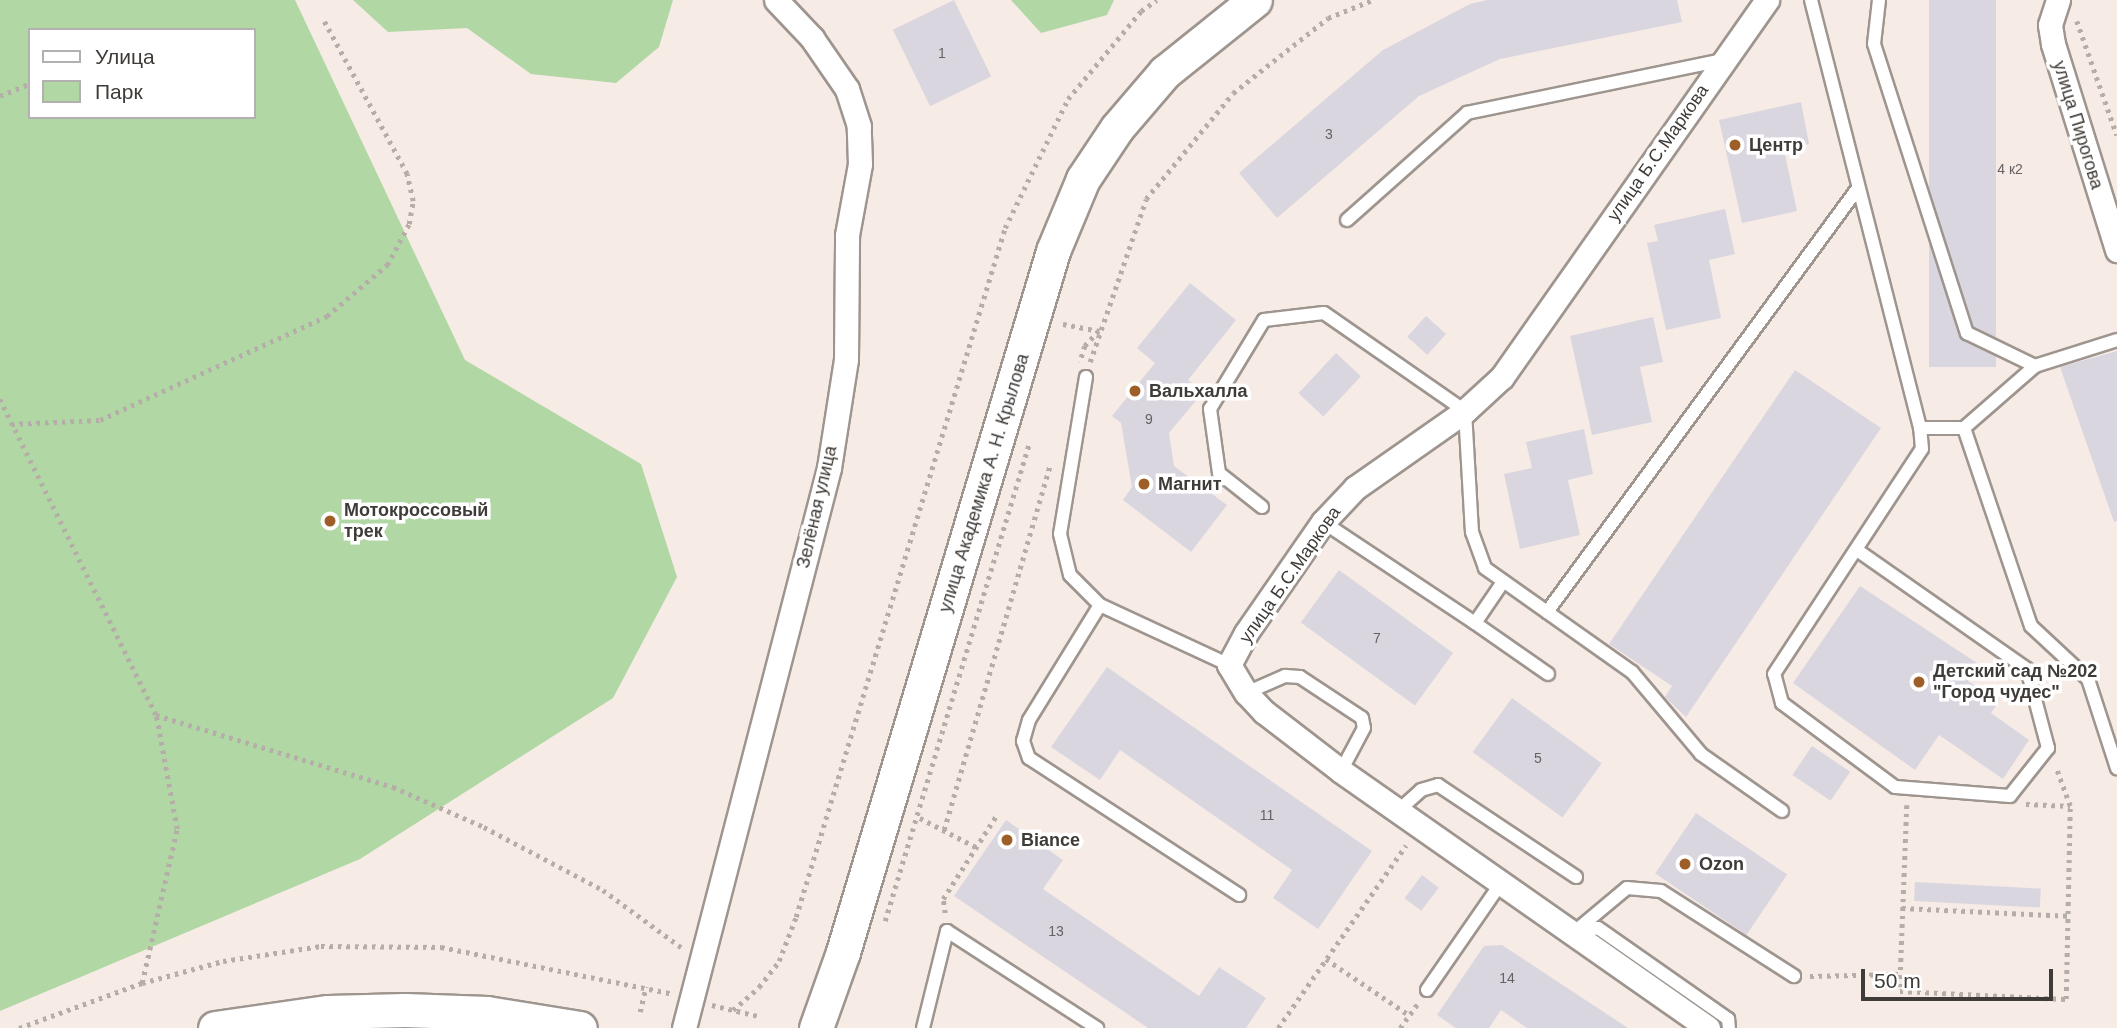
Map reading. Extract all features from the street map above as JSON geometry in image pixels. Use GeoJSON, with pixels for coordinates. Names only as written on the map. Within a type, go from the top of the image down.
{"type":"FeatureCollection","features":[{"type":"Feature","properties":{"kind":"main road","name":"улица Академика А. Н. Крылова"},"geometry":{"type":"LineString","coordinates":[[816,1028],[843,952],[1053,251],[1083,179],[1117,128],[1165,72],[1255,0]]}},
{"type":"Feature","properties":{"kind":"main road"},"geometry":{"type":"LineString","coordinates":[[215,1028],[405,1010],[487,1013],[580,1028]]}},
{"type":"Feature","properties":{"kind":"street","name":"Зелёная улица"},"geometry":{"type":"LineString","coordinates":[[684,1028],[829,468],[846,359],[847,235],[860,164],[859,126],[847,89],[812,38],[776,0]]}},
{"type":"Feature","properties":{"kind":"street","name":"улица Б.С.Маркова"},"geometry":{"type":"LineString","coordinates":[[1229,665],[1246,632],[1323,522],[1355,488],[1465,411],[1502,377],[1768,0]]}},
{"type":"Feature","properties":{"kind":"street","name":"улица Пирогова"},"geometry":{"type":"LineString","coordinates":[[2066,6],[2050,25],[2053,44],[2117,250]]}},
{"type":"Feature","properties":{"kind":"street"},"geometry":{"type":"LineString","coordinates":[[1229,665],[1245,693],[1341,771],[1708,1028]]}},
{"type":"Feature","properties":{"kind":"lane"},"geometry":{"type":"LineString","coordinates":[[1811,0],[1920,428],[1922,449],[1774,674],[1782,703],[1895,787],[2010,796],[2048,748],[2027,669],[1857,550]]}},
{"type":"Feature","properties":{"kind":"lane"},"geometry":{"type":"LineString","coordinates":[[1879,0],[1874,44],[1967,332],[2035,366]]}},
{"type":"Feature","properties":{"kind":"lane"},"geometry":{"type":"LineString","coordinates":[[1347,220],[1467,113],[1724,60]]}},
{"type":"Feature","properties":{"kind":"lane"},"geometry":{"type":"LineString","coordinates":[[1547,612],[1858,188]]}},
{"type":"Feature","properties":{"kind":"lane"},"geometry":{"type":"LineString","coordinates":[[1262,508],[1219,473],[1210,409],[1264,320],[1324,313],[1465,411],[1472,532],[1485,568],[1632,673],[1700,754],[1782,811]]}},
{"type":"Feature","properties":{"kind":"lane"},"geometry":{"type":"LineString","coordinates":[[1920,428],[1964,428],[2035,366],[2117,340]]}},
{"type":"Feature","properties":{"kind":"lane"},"geometry":{"type":"LineString","coordinates":[[1082,375],[1060,534],[1070,575],[1100,605],[1229,665]]}},
{"type":"Feature","properties":{"kind":"lane"},"geometry":{"type":"LineString","coordinates":[[1964,428],[2031,626],[2088,679],[2117,768]]}},
{"type":"Feature","properties":{"kind":"lane"},"geometry":{"type":"LineString","coordinates":[[1323,522],[1548,674]]}},
{"type":"Feature","properties":{"kind":"lane"},"geometry":{"type":"LineString","coordinates":[[1475,623],[1503,582]]}},
{"type":"Feature","properties":{"kind":"lane"},"geometry":{"type":"LineString","coordinates":[[1100,605],[1029,720],[1023,741],[1029,758],[1239,895]]}},
{"type":"Feature","properties":{"kind":"lane"},"geometry":{"type":"LineString","coordinates":[[1245,693],[1285,676],[1300,677],[1362,718],[1364,728],[1341,771]]}},
{"type":"Feature","properties":{"kind":"lane"},"geometry":{"type":"LineString","coordinates":[[1398,811],[1421,790],[1438,785],[1576,877]]}},
{"type":"Feature","properties":{"kind":"lane"},"geometry":{"type":"LineString","coordinates":[[1427,989],[1501,883]]}},
{"type":"Feature","properties":{"kind":"lane"},"geometry":{"type":"LineString","coordinates":[[1573,933],[1627,888],[1661,891],[1794,976]]}},
{"type":"Feature","properties":{"kind":"lane"},"geometry":{"type":"LineString","coordinates":[[1573,933],[1598,928],[1728,1019],[1729,1028]]}},
{"type":"Feature","properties":{"kind":"lane"},"geometry":{"type":"LineString","coordinates":[[923,1028],[947,931],[1097,1028]]}},
{"type":"Feature","properties":{"kind":"path"},"geometry":{"type":"LineString","coordinates":[[733,1010],[779,961],[796,917],[1005,228],[1068,99],[1141,11],[1157,0]]}},
{"type":"Feature","properties":{"kind":"path"},"geometry":{"type":"LineString","coordinates":[[1082,375],[1146,199],[1233,93],[1328,18],[1373,0]]}},
{"type":"Feature","properties":{"kind":"path"},"geometry":{"type":"LineString","coordinates":[[2066,6],[2117,135]]}},
{"type":"Feature","properties":{"kind":"path"},"geometry":{"type":"LineString","coordinates":[[11,424],[100,420],[327,316],[387,265],[409,225],[413,201],[407,174],[324,21]]}},
{"type":"Feature","properties":{"kind":"path"},"geometry":{"type":"LineString","coordinates":[[0,96],[28,84]]}},
{"type":"Feature","properties":{"kind":"path"},"geometry":{"type":"LineString","coordinates":[[1060,336],[1064,322],[1099,331]]}},
{"type":"Feature","properties":{"kind":"path"},"geometry":{"type":"LineString","coordinates":[[1082,375],[1085,346],[1099,331]]}},
{"type":"Feature","properties":{"kind":"path"},"geometry":{"type":"LineString","coordinates":[[0,399],[156,715],[177,829],[142,983]]}},
{"type":"Feature","properties":{"kind":"path"},"geometry":{"type":"LineString","coordinates":[[885,923],[920,818],[1033,429]]}},
{"type":"Feature","properties":{"kind":"path"},"geometry":{"type":"LineString","coordinates":[[944,830],[1054,451]]}},
{"type":"Feature","properties":{"kind":"path"},"geometry":{"type":"LineString","coordinates":[[156,715],[393,787],[484,827],[603,890],[700,961]]}},
{"type":"Feature","properties":{"kind":"path"},"geometry":{"type":"LineString","coordinates":[[1907,796],[1900,991],[2066,999],[2070,806],[2048,748]]}},
{"type":"Feature","properties":{"kind":"path"},"geometry":{"type":"LineString","coordinates":[[2015,803],[2070,806]]}},
{"type":"Feature","properties":{"kind":"path"},"geometry":{"type":"LineString","coordinates":[[947,931],[943,899],[996,816]]}},
{"type":"Feature","properties":{"kind":"path"},"geometry":{"type":"LineString","coordinates":[[920,818],[976,847]]}},
{"type":"Feature","properties":{"kind":"path"},"geometry":{"type":"LineString","coordinates":[[1278,1028],[1420,826]]}},
{"type":"Feature","properties":{"kind":"path"},"geometry":{"type":"LineString","coordinates":[[1902,908],[2069,916]]}},
{"type":"Feature","properties":{"kind":"path"},"geometry":{"type":"LineString","coordinates":[[19,1028],[142,983],[223,961],[334,946],[442,947],[646,987],[679,996]]}},
{"type":"Feature","properties":{"kind":"path"},"geometry":{"type":"LineString","coordinates":[[1326,959],[1409,1015]]}},
{"type":"Feature","properties":{"kind":"path"},"geometry":{"type":"LineString","coordinates":[[1794,976],[1900,974]]}},
{"type":"Feature","properties":{"kind":"path"},"geometry":{"type":"LineString","coordinates":[[640,1012],[646,987]]}},
{"type":"Feature","properties":{"kind":"path"},"geometry":{"type":"LineString","coordinates":[[1400,1028],[1427,989]]}},
{"type":"Feature","properties":{"kind":"path"},"geometry":{"type":"LineString","coordinates":[[699,1001],[758,1016]]}},
{"type":"Feature","properties":{"kind":"green space","name":"Мотокроссовый трек"},"geometry":{"type":"Polygon","coordinates":[[[0,0],[295,0],[465,360],[641,464],[677,577],[613,698],[360,859],[0,1011],[0,0]]]}},
{"type":"Feature","properties":{"kind":"green space"},"geometry":{"type":"Polygon","coordinates":[[[353,0],[673,0],[659,47],[616,83],[531,74],[467,28],[388,32],[353,0]]]}},
{"type":"Feature","properties":{"kind":"green space"},"geometry":{"type":"Polygon","coordinates":[[[1011,0],[1114,0],[1107,15],[1041,33],[1011,0]]]}},
{"type":"Feature","properties":{"kind":"building"},"geometry":{"type":"Polygon","coordinates":[[[954,0],[991,76],[930,106],[893,30],[954,0]]]}},
{"type":"Feature","properties":{"kind":"building"},"geometry":{"type":"Polygon","coordinates":[[[1487,0],[1677,0],[1682,22],[1500,59],[1419,96],[1277,218],[1239,173],[1383,50],[1470,4],[1487,0]]]}},
{"type":"Feature","properties":{"kind":"building"},"geometry":{"type":"Polygon","coordinates":[[[1929,0],[1996,0],[1996,367],[1929,367],[1929,0]]]}},
{"type":"Feature","properties":{"kind":"building"},"geometry":{"type":"Polygon","coordinates":[[[1801,102],[1809,144],[1784,150],[1797,211],[1742,223],[1719,120],[1801,102]]]}},
{"type":"Feature","properties":{"kind":"building"},"geometry":{"type":"Polygon","coordinates":[[[1725,209],[1735,254],[1709,260],[1721,318],[1666,330],[1647,243],[1658,241],[1654,225],[1725,209]]]}},
{"type":"Feature","properties":{"kind":"building"},"geometry":{"type":"Polygon","coordinates":[[[1190,283],[1236,320],[1188,380],[1203,392],[1169,433],[1174,466],[1227,505],[1191,552],[1123,500],[1132,487],[1121,423],[1112,416],[1155,363],[1137,348],[1190,283]]]}},
{"type":"Feature","properties":{"kind":"building"},"geometry":{"type":"Polygon","coordinates":[[[1426,316],[1446,334],[1427,355],[1407,337],[1426,316]]]}},
{"type":"Feature","properties":{"kind":"building"},"geometry":{"type":"Polygon","coordinates":[[[1653,317],[1663,362],[1640,367],[1652,422],[1592,435],[1570,336],[1653,317]]]}},
{"type":"Feature","properties":{"kind":"building"},"geometry":{"type":"Polygon","coordinates":[[[2117,351],[2117,521],[2114,522],[2060,367],[2117,351]]]}},
{"type":"Feature","properties":{"kind":"building"},"geometry":{"type":"Polygon","coordinates":[[[1336,353],[1361,376],[1323,416],[1298,393],[1336,353]]]}},
{"type":"Feature","properties":{"kind":"building"},"geometry":{"type":"Polygon","coordinates":[[[1795,370],[1881,428],[1686,717],[1665,697],[1672,686],[1609,644],[1795,370]]]}},
{"type":"Feature","properties":{"kind":"building"},"geometry":{"type":"Polygon","coordinates":[[[1584,429],[1593,474],[1568,480],[1580,535],[1520,549],[1504,474],[1532,468],[1526,442],[1584,429]]]}},
{"type":"Feature","properties":{"kind":"building"},"geometry":{"type":"Polygon","coordinates":[[[1339,570],[1453,653],[1415,705],[1301,623],[1339,570]]]}},
{"type":"Feature","properties":{"kind":"building","name":"Детский сад №202 \"Город чудес\""},"geometry":{"type":"Polygon","coordinates":[[[1860,586],[1980,665],[1968,681],[1999,701],[1991,713],[2029,740],[2003,779],[1939,735],[1915,770],[1793,683],[1860,586]]]}},
{"type":"Feature","properties":{"kind":"building"},"geometry":{"type":"Polygon","coordinates":[[[1107,667],[1372,851],[1318,929],[1273,898],[1292,870],[1120,750],[1100,780],[1051,747],[1107,667]]]}},
{"type":"Feature","properties":{"kind":"building"},"geometry":{"type":"Polygon","coordinates":[[[1512,698],[1602,763],[1562,817],[1473,752],[1512,698]]]}},
{"type":"Feature","properties":{"kind":"building"},"geometry":{"type":"Polygon","coordinates":[[[1812,746],[1850,772],[1831,801],[1792,775],[1812,746]]]}},
{"type":"Feature","properties":{"kind":"building"},"geometry":{"type":"Polygon","coordinates":[[[1696,813],[1787,875],[1746,935],[1655,874],[1696,813]]]}},
{"type":"Feature","properties":{"kind":"building"},"geometry":{"type":"Polygon","coordinates":[[[1006,820],[1063,860],[1043,889],[1199,996],[1219,967],[1266,998],[1246,1028],[1148,1028],[954,896],[1006,820]]]}},
{"type":"Feature","properties":{"kind":"building"},"geometry":{"type":"Polygon","coordinates":[[[1422,875],[1439,888],[1421,911],[1405,898],[1422,875]]]}},
{"type":"Feature","properties":{"kind":"building"},"geometry":{"type":"Polygon","coordinates":[[[1915,882],[2041,889],[2040,908],[1914,901],[1915,882]]]}},
{"type":"Feature","properties":{"kind":"building"},"geometry":{"type":"Polygon","coordinates":[[[1502,945],[1628,1028],[1527,1028],[1501,1010],[1489,1028],[1456,1028],[1437,1015],[1484,946],[1502,945]]]}},
{"type":"Feature","properties":{"kind":"place","name":"Центр"},"geometry":{"type":"Point","coordinates":[1735,145]}},
{"type":"Feature","properties":{"kind":"place","name":"Вальхалла"},"geometry":{"type":"Point","coordinates":[1135,391]}},
{"type":"Feature","properties":{"kind":"place","name":"Магнит"},"geometry":{"type":"Point","coordinates":[1144,484]}},
{"type":"Feature","properties":{"kind":"place","name":"Мотокроссовый трек"},"geometry":{"type":"Point","coordinates":[330,521]}},
{"type":"Feature","properties":{"kind":"place","name":"Детский сад №202 \"Город чудес\""},"geometry":{"type":"Point","coordinates":[1919,682]}},
{"type":"Feature","properties":{"kind":"place","name":"Biance"},"geometry":{"type":"Point","coordinates":[1007,840]}},
{"type":"Feature","properties":{"kind":"place","name":"Ozon"},"geometry":{"type":"Point","coordinates":[1685,864]}}]}
